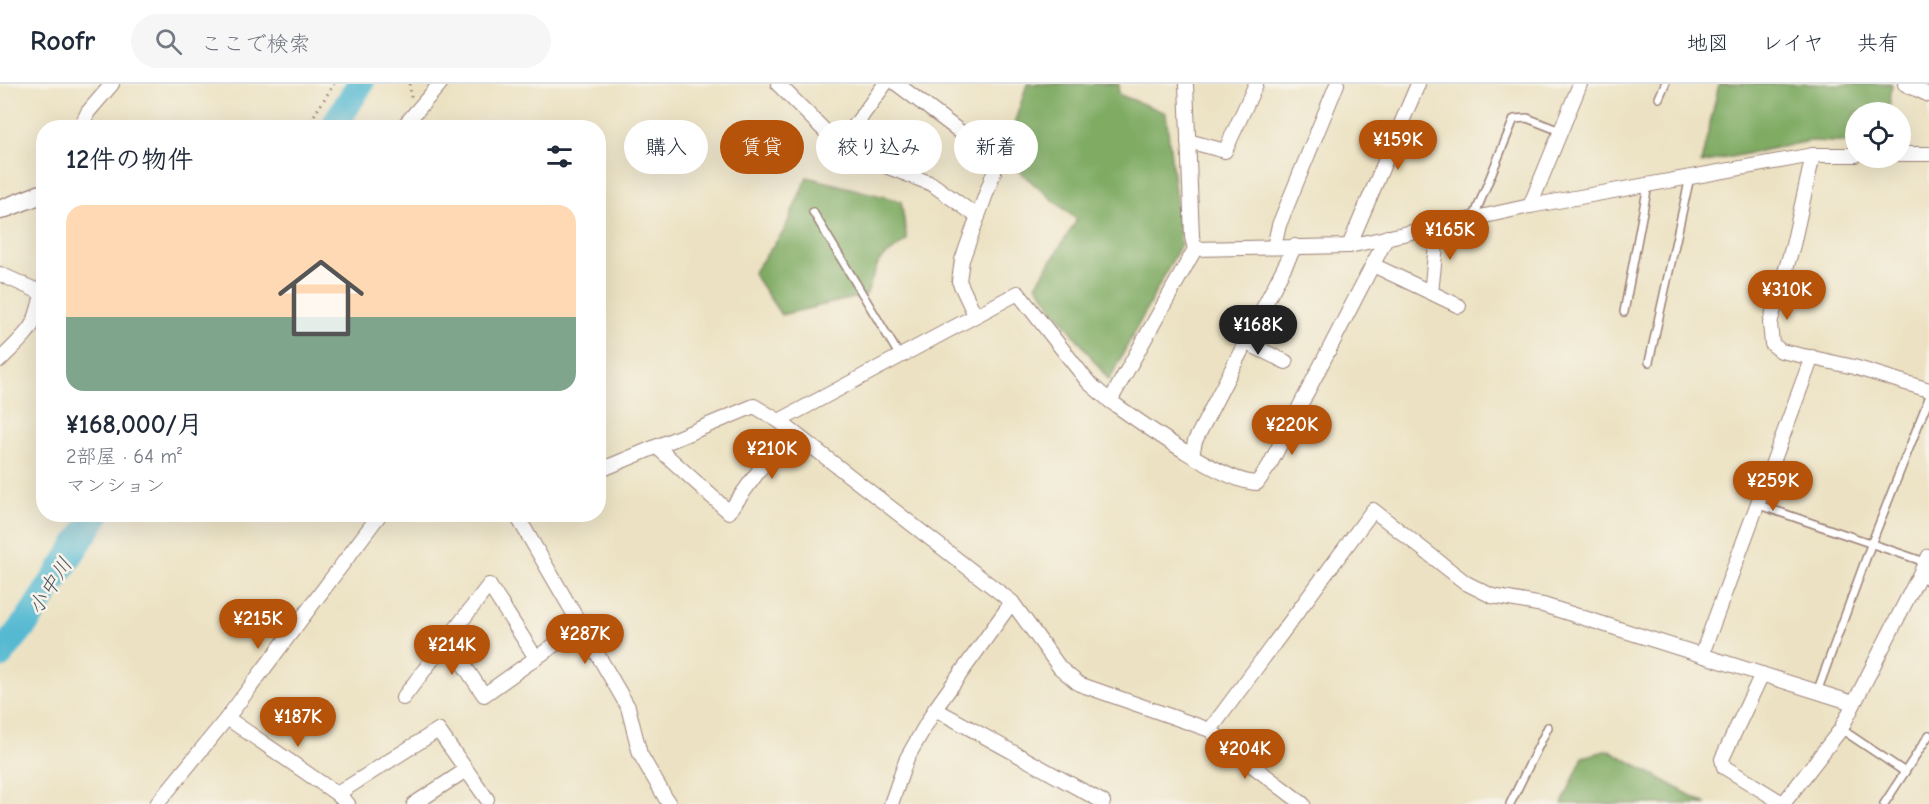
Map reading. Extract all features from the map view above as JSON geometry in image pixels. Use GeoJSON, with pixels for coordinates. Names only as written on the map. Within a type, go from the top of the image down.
{"type":"FeatureCollection","features":[{"type":"Feature","properties":{"kind":"street"},"geometry":{"type":"LineString","coordinates":[[84,120],[112,84]]}},
{"type":"Feature","properties":{"kind":"street"},"geometry":{"type":"LineString","coordinates":[[409,120],[440,84]]}},
{"type":"Feature","properties":{"kind":"street"},"geometry":{"type":"LineString","coordinates":[[778,84],[816,122]]}},
{"type":"Feature","properties":{"kind":"street"},"geometry":{"type":"LineString","coordinates":[[859,120],[885,84]]}},
{"type":"Feature","properties":{"kind":"street"},"geometry":{"type":"LineString","coordinates":[[897,84],[991,155],[994,172],[962,260],[959,281],[975,315]]}},
{"type":"Feature","properties":{"kind":"street"},"geometry":{"type":"LineString","coordinates":[[1110,401],[1195,249],[1192,237],[1186,84]]}},
{"type":"Feature","properties":{"kind":"street"},"geometry":{"type":"LineString","coordinates":[[1188,141],[1225,151],[1256,84]]}},
{"type":"Feature","properties":{"kind":"street"},"geometry":{"type":"LineString","coordinates":[[1274,246],[1279,225],[1337,84]]}},
{"type":"Feature","properties":{"kind":"street"},"geometry":{"type":"LineString","coordinates":[[1349,246],[1418,84]]}},
{"type":"Feature","properties":{"kind":"street"},"geometry":{"type":"LineString","coordinates":[[1530,206],[1580,84]]}},
{"type":"Feature","properties":{"kind":"street"},"geometry":{"type":"LineString","coordinates":[[1905,84],[1929,95]]}},
{"type":"Feature","properties":{"kind":"street"},"geometry":{"type":"LineString","coordinates":[[1195,249],[1349,246],[1530,206],[1813,155],[1845,154]]}},
{"type":"Feature","properties":{"kind":"street"},"geometry":{"type":"LineString","coordinates":[[1911,154],[1929,154]]}},
{"type":"Feature","properties":{"kind":"street"},"geometry":{"type":"LineString","coordinates":[[1813,155],[1770,332],[1775,347],[1854,367],[1929,390]]}},
{"type":"Feature","properties":{"kind":"street"},"geometry":{"type":"LineString","coordinates":[[906,174],[932,184],[978,217]]}},
{"type":"Feature","properties":{"kind":"street"},"geometry":{"type":"LineString","coordinates":[[0,210],[36,196]]}},
{"type":"Feature","properties":{"kind":"street"},"geometry":{"type":"LineString","coordinates":[[1431,293],[1438,226]]}},
{"type":"Feature","properties":{"kind":"street"},"geometry":{"type":"LineString","coordinates":[[657,447],[729,512],[784,425],[975,315],[1018,293],[1089,383],[1110,401],[1192,455],[1245,483],[1257,483],[1269,466],[1387,237]]}},
{"type":"Feature","properties":{"kind":"street"},"geometry":{"type":"LineString","coordinates":[[1192,455],[1195,441],[1295,246]]}},
{"type":"Feature","properties":{"kind":"street"},"geometry":{"type":"LineString","coordinates":[[1373,266],[1459,306]]}},
{"type":"Feature","properties":{"kind":"street"},"geometry":{"type":"LineString","coordinates":[[0,274],[36,286]]}},
{"type":"Feature","properties":{"kind":"street"},"geometry":{"type":"LineString","coordinates":[[0,360],[30,332],[36,320]]}},
{"type":"Feature","properties":{"kind":"street"},"geometry":{"type":"LineString","coordinates":[[1247,343],[1286,362]]}},
{"type":"Feature","properties":{"kind":"street"},"geometry":{"type":"LineString","coordinates":[[1702,654],[1812,357]]}},
{"type":"Feature","properties":{"kind":"street"},"geometry":{"type":"LineString","coordinates":[[606,468],[754,406],[784,425],[1012,602],[1060,668],[1079,684],[1210,730],[1303,804]]}},
{"type":"Feature","properties":{"kind":"street"},"geometry":{"type":"LineString","coordinates":[[1210,730],[1373,510],[1466,584],[1492,596],[1543,605],[1853,703]]}},
{"type":"Feature","properties":{"kind":"street"},"geometry":{"type":"LineString","coordinates":[[157,804],[227,718],[374,522]]}},
{"type":"Feature","properties":{"kind":"street"},"geometry":{"type":"LineString","coordinates":[[521,522],[628,707],[640,754],[669,804]]}},
{"type":"Feature","properties":{"kind":"street"},"geometry":{"type":"LineString","coordinates":[[1762,674],[1722,759],[1724,767],[1783,804],[1841,729],[1853,703],[1924,579],[1927,559]]}},
{"type":"Feature","properties":{"kind":"street"},"geometry":{"type":"LineString","coordinates":[[403,698],[489,585],[536,658]]}},
{"type":"Feature","properties":{"kind":"street"},"geometry":{"type":"LineString","coordinates":[[891,804],[907,758],[935,709],[1012,602]]}},
{"type":"Feature","properties":{"kind":"street"},"geometry":{"type":"LineString","coordinates":[[447,640],[484,695],[581,626]]}},
{"type":"Feature","properties":{"kind":"street"},"geometry":{"type":"LineString","coordinates":[[935,709],[1103,802]]}},
{"type":"Feature","properties":{"kind":"street"},"geometry":{"type":"LineString","coordinates":[[227,718],[348,804]]}},
{"type":"Feature","properties":{"kind":"street"},"geometry":{"type":"LineString","coordinates":[[337,794],[438,730],[487,800]]}},
{"type":"Feature","properties":{"kind":"street"},"geometry":{"type":"LineString","coordinates":[[414,804],[466,770]]}},
{"type":"Feature","properties":{"kind":"lane"},"geometry":{"type":"LineString","coordinates":[[1659,98],[1665,84]]}},
{"type":"Feature","properties":{"kind":"lane"},"geometry":{"type":"LineString","coordinates":[[1473,219],[1514,119],[1527,118],[1560,131]]}},
{"type":"Feature","properties":{"kind":"lane"},"geometry":{"type":"LineString","coordinates":[[1649,362],[1690,177]]}},
{"type":"Feature","properties":{"kind":"lane"},"geometry":{"type":"LineString","coordinates":[[1623,312],[1648,185]]}},
{"type":"Feature","properties":{"kind":"lane"},"geometry":{"type":"LineString","coordinates":[[813,212],[902,357]]}},
{"type":"Feature","properties":{"kind":"lane"},"geometry":{"type":"LineString","coordinates":[[1817,692],[1872,542],[1929,398]]}},
{"type":"Feature","properties":{"kind":"lane"},"geometry":{"type":"LineString","coordinates":[[1759,505],[1927,559]]}},
{"type":"Feature","properties":{"kind":"lane"},"geometry":{"type":"LineString","coordinates":[[1510,804],[1548,727]]}},
{"type":"Feature","properties":{"kind":"lane"},"geometry":{"type":"LineString","coordinates":[[1841,729],[1905,772]]}},
{"type":"Feature","properties":{"kind":"lane"},"geometry":{"type":"LineString","coordinates":[[1884,804],[1929,735]]}},
{"type":"Feature","properties":{"kind":"path"},"geometry":{"type":"LineString","coordinates":[[311,120],[334,84]]}},
{"type":"Feature","properties":{"kind":"green space"},"geometry":{"type":"Polygon","coordinates":[[[1027,84],[1119,84],[1118,94],[1166,113],[1181,244],[1109,380],[1036,285],[1077,220],[1022,174],[1038,174],[1038,120],[1015,120],[1027,84]]]}},
{"type":"Feature","properties":{"kind":"green space"},"geometry":{"type":"Polygon","coordinates":[[[1719,84],[1892,84],[1890,102],[1845,102],[1845,143],[1810,141],[1701,163],[1719,84]]]}},
{"type":"Feature","properties":{"kind":"green space"},"geometry":{"type":"Polygon","coordinates":[[[807,177],[901,201],[907,240],[879,261],[866,295],[781,315],[753,273],[784,231],[807,177]]]}},
{"type":"Feature","properties":{"kind":"green space"},"geometry":{"type":"Polygon","coordinates":[[[1609,750],[1706,804],[1562,804],[1583,757],[1609,750]]]}},
{"type":"Feature","properties":{"kind":"waterway","name":"小中川"},"geometry":{"type":"LineString","coordinates":[[338,120],[360,84]]}},
{"type":"Feature","properties":{"kind":"waterway","name":"小中川"},"geometry":{"type":"LineString","coordinates":[[0,655],[28,620],[92,522]]}}]}
